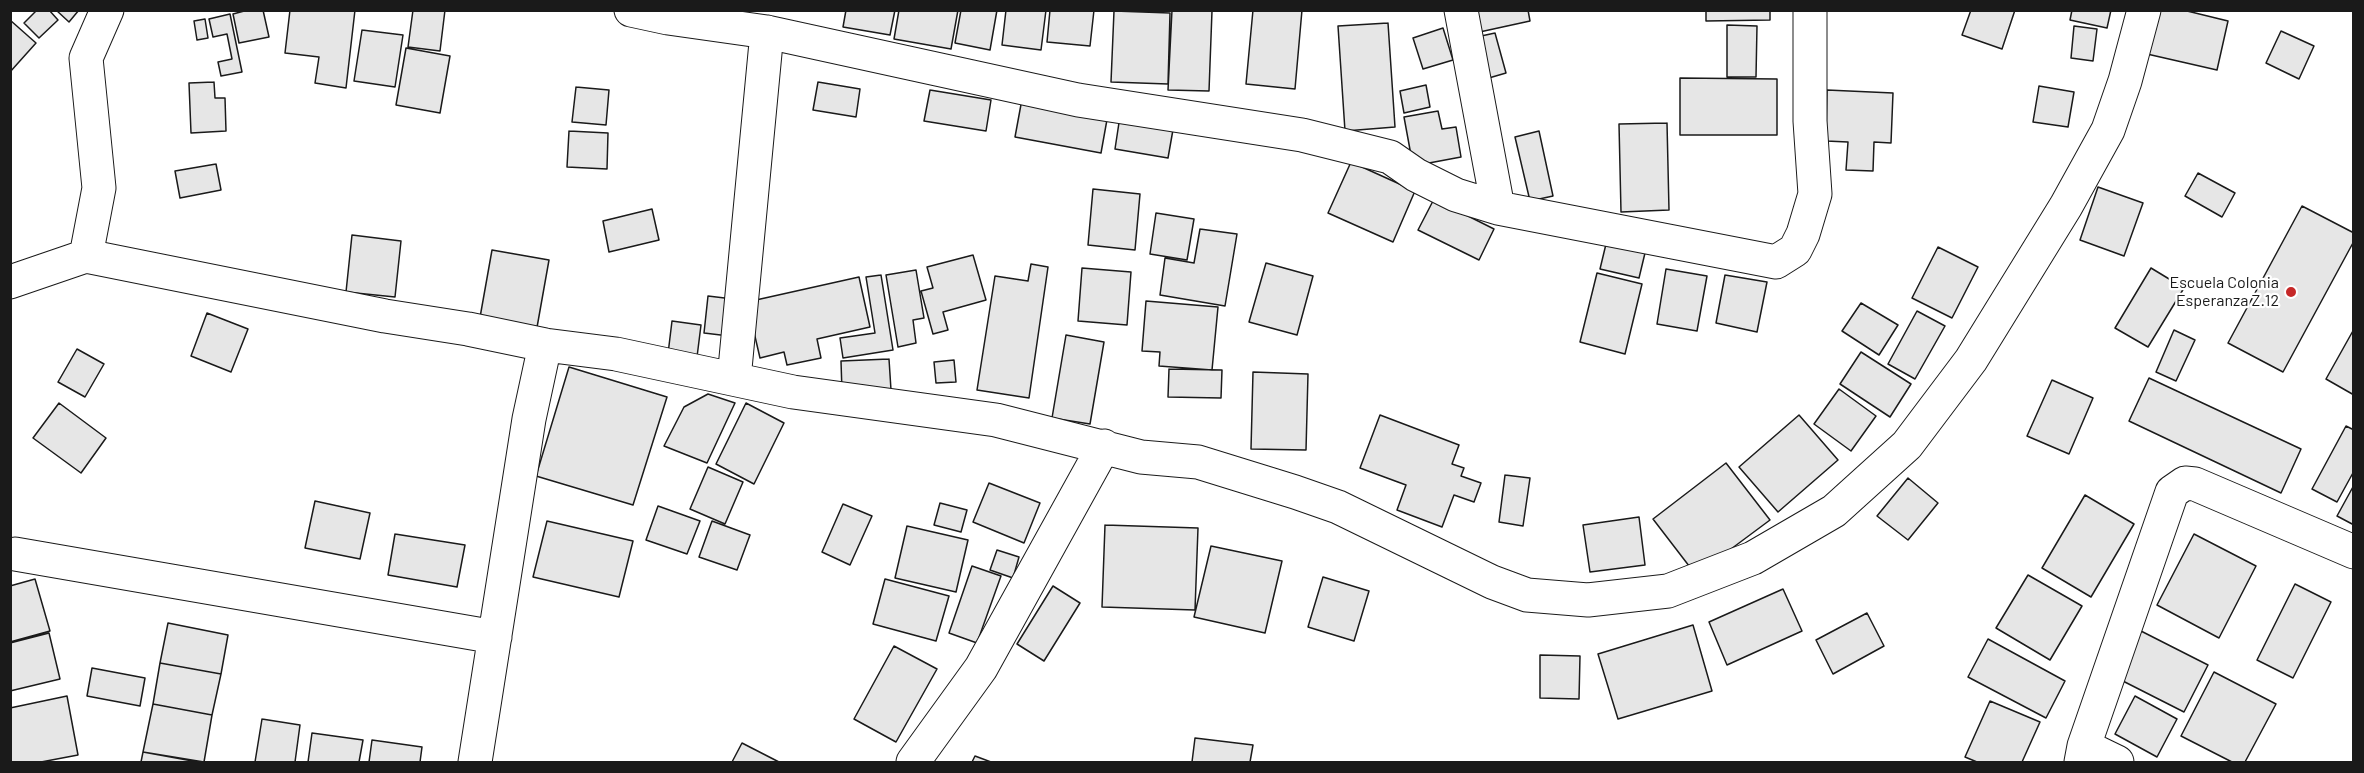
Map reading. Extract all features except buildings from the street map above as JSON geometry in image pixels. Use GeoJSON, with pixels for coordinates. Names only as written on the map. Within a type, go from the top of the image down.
{"type":"FeatureCollection","features":[{"type":"Feature","properties":{"kind":"street"},"geometry":{"type":"LineString","coordinates":[[86,256],[99,188],[86,58],[107,10]]}},
{"type":"Feature","properties":{"kind":"street"},"geometry":{"type":"LineString","coordinates":[[631,10],[668,18],[767,32],[1078,100],[1302,135],[1390,157],[1416,175],[1456,195],[1498,208],[1776,262],[1795,250],[1803,234],[1815,194],[1810,121],[1810,10]]}},
{"type":"Feature","properties":{"kind":"street"},"geometry":{"type":"LineString","coordinates":[[1461,10],[1498,208]]}},
{"type":"Feature","properties":{"kind":"street"},"geometry":{"type":"LineString","coordinates":[[10,282],[86,256],[385,316],[468,329],[545,345],[616,354],[793,392],[996,420],[1141,457],[1198,462],[1306,496],[1357,516],[1492,582],[1527,595],[1588,600],[1668,591],[1753,558],[1834,511],[1907,445],[1971,360],[2066,206],[2108,130],[2125,81],[2144,10]]}},
{"type":"Feature","properties":{"kind":"street"},"geometry":{"type":"LineString","coordinates":[[734,379],[767,32]]}},
{"type":"Feature","properties":{"kind":"street"},"geometry":{"type":"LineString","coordinates":[[474,762],[529,419],[545,345]]}},
{"type":"Feature","properties":{"kind":"street"},"geometry":{"type":"LineString","coordinates":[[913,762],[981,668],[1104,446]]}},
{"type":"Feature","properties":{"kind":"street"},"geometry":{"type":"LineString","coordinates":[[2117,762],[2083,754],[2172,492],[2185,483],[2195,484],[2354,552]]}},
{"type":"Feature","properties":{"kind":"street"},"geometry":{"type":"LineString","coordinates":[[15,554],[495,637]]}},
{"type":"Feature","properties":{"kind":"place","name":"Escuela Colonia Esperanza Z.12"},"geometry":{"type":"Point","coordinates":[2291,292]}}]}
